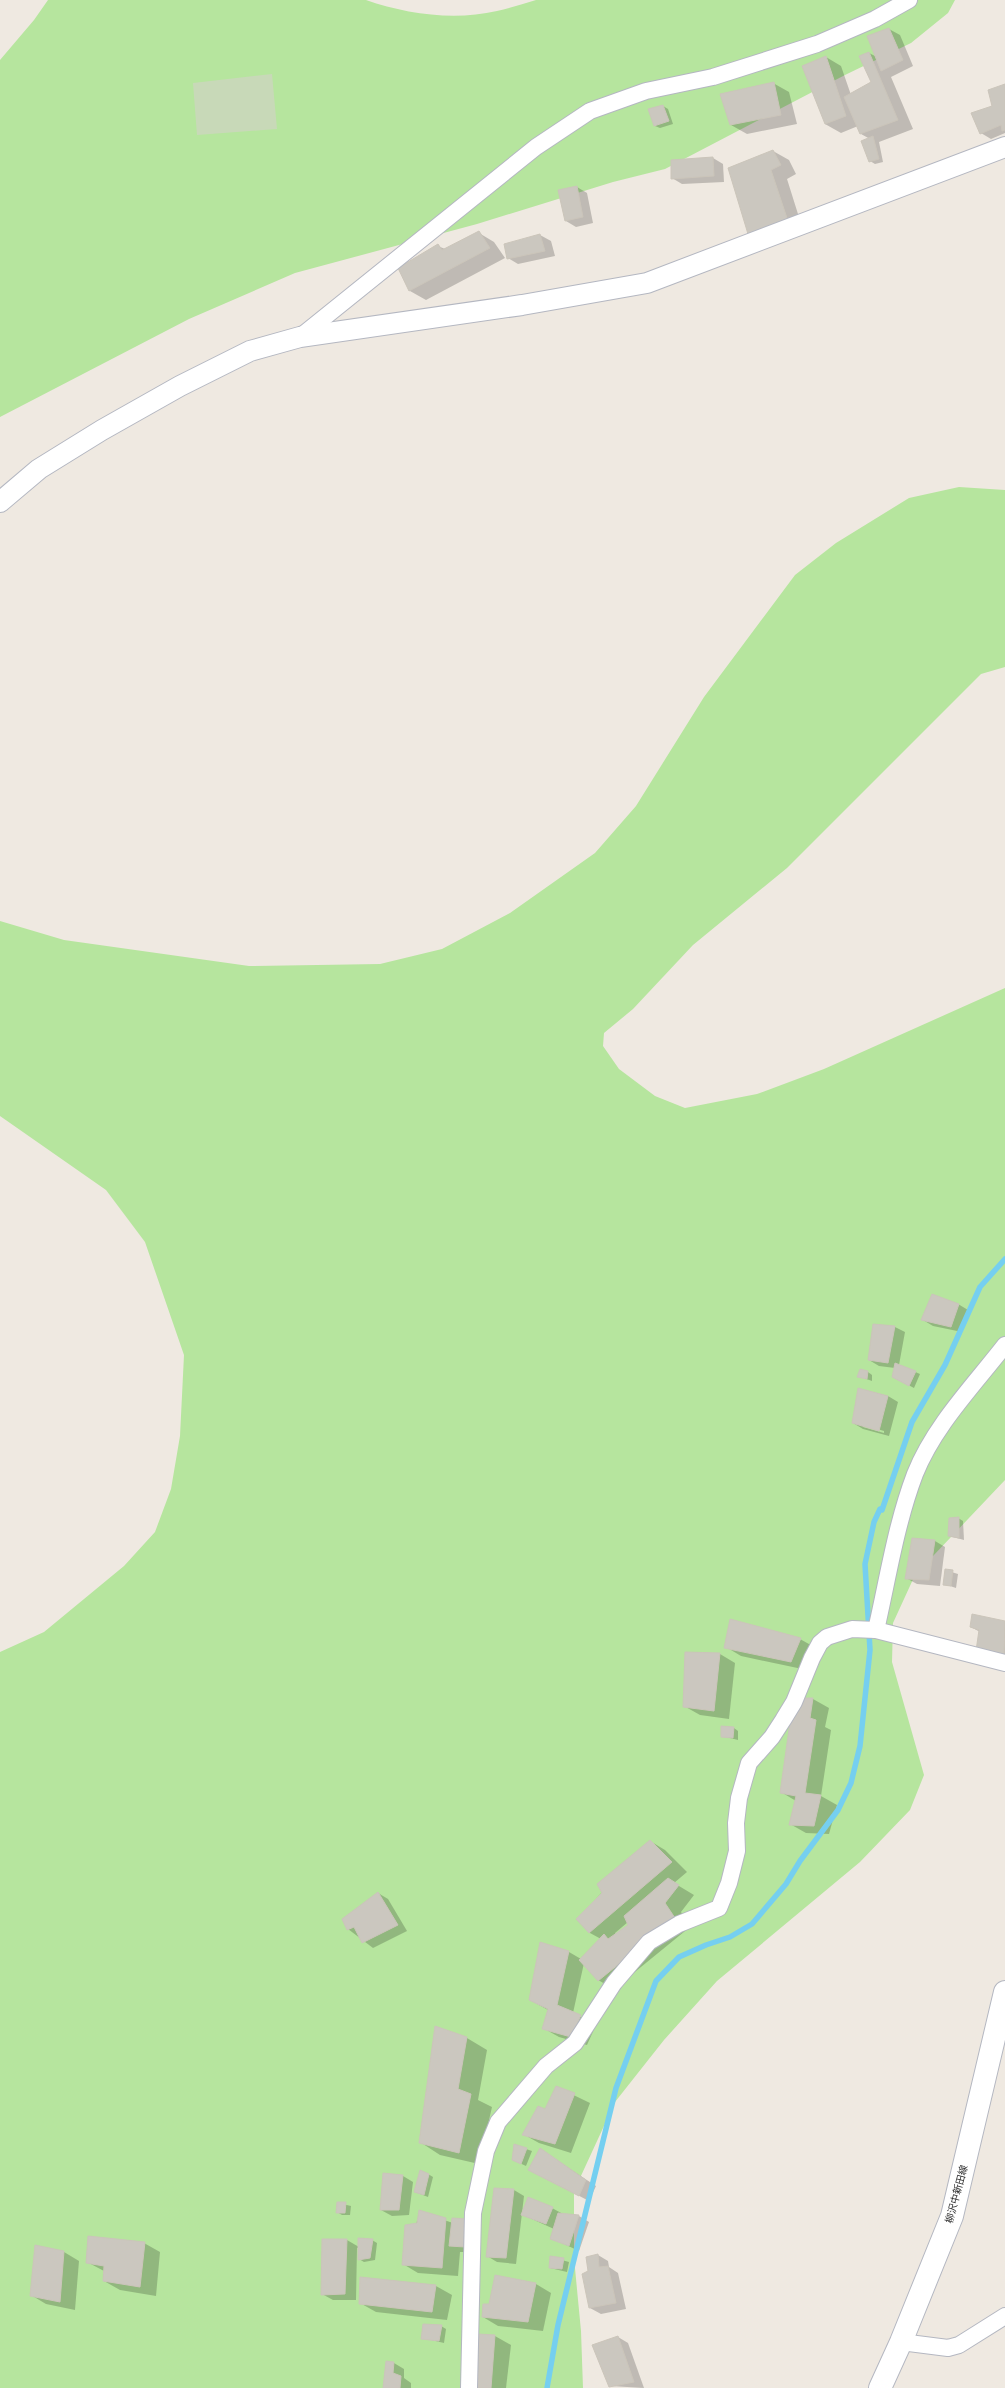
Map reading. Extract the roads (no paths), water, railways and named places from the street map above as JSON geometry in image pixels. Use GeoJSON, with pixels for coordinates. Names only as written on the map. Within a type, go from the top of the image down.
{"type":"FeatureCollection","features":[{"type":"Feature","properties":{"kind":"main road","name":"柳沢中新田線"},"geometry":{"type":"LineString","coordinates":[[880,2388],[901,2342],[952,2216],[1005,1992]]}},
{"type":"Feature","properties":{"kind":"street"},"geometry":{"type":"LineString","coordinates":[[300,337],[536,147],[590,111],[646,92],[713,77],[817,44],[875,18],[909,0]]}},
{"type":"Feature","properties":{"kind":"street"},"geometry":{"type":"LineString","coordinates":[[0,502],[39,469],[102,430],[180,386],[250,351],[300,337],[522,305],[647,283],[1005,147]]}},
{"type":"Feature","properties":{"kind":"street"},"geometry":{"type":"LineString","coordinates":[[876,1630],[903,1514],[916,1473],[930,1445],[949,1417],[1005,1345]]}},
{"type":"Feature","properties":{"kind":"street"},"geometry":{"type":"LineString","coordinates":[[469,2388],[473,2212],[486,2151],[498,2122],[546,2066],[575,2043],[614,1983],[649,1942],[679,1924],[719,1908],[729,1883],[737,1851],[736,1823],[740,1798],[749,1763],[772,1737],[790,1708],[820,1643],[827,1637],[845,1630],[876,1630],[1005,1663]]}},
{"type":"Feature","properties":{"kind":"street"},"geometry":{"type":"LineString","coordinates":[[901,2342],[948,2348],[959,2345],[1005,2316]]}},
{"type":"Feature","properties":{"kind":"waterway"},"geometry":{"type":"LineString","coordinates":[[547,2388],[558,2325],[616,2088],[656,1981],[679,1957],[706,1945],[730,1937],[752,1924],[786,1884],[800,1861],[838,1810],[851,1783],[860,1746],[870,1650],[865,1564],[874,1522],[880,1509],[882,1510],[912,1422],[945,1365],[980,1287],[1005,1259]]}}]}
